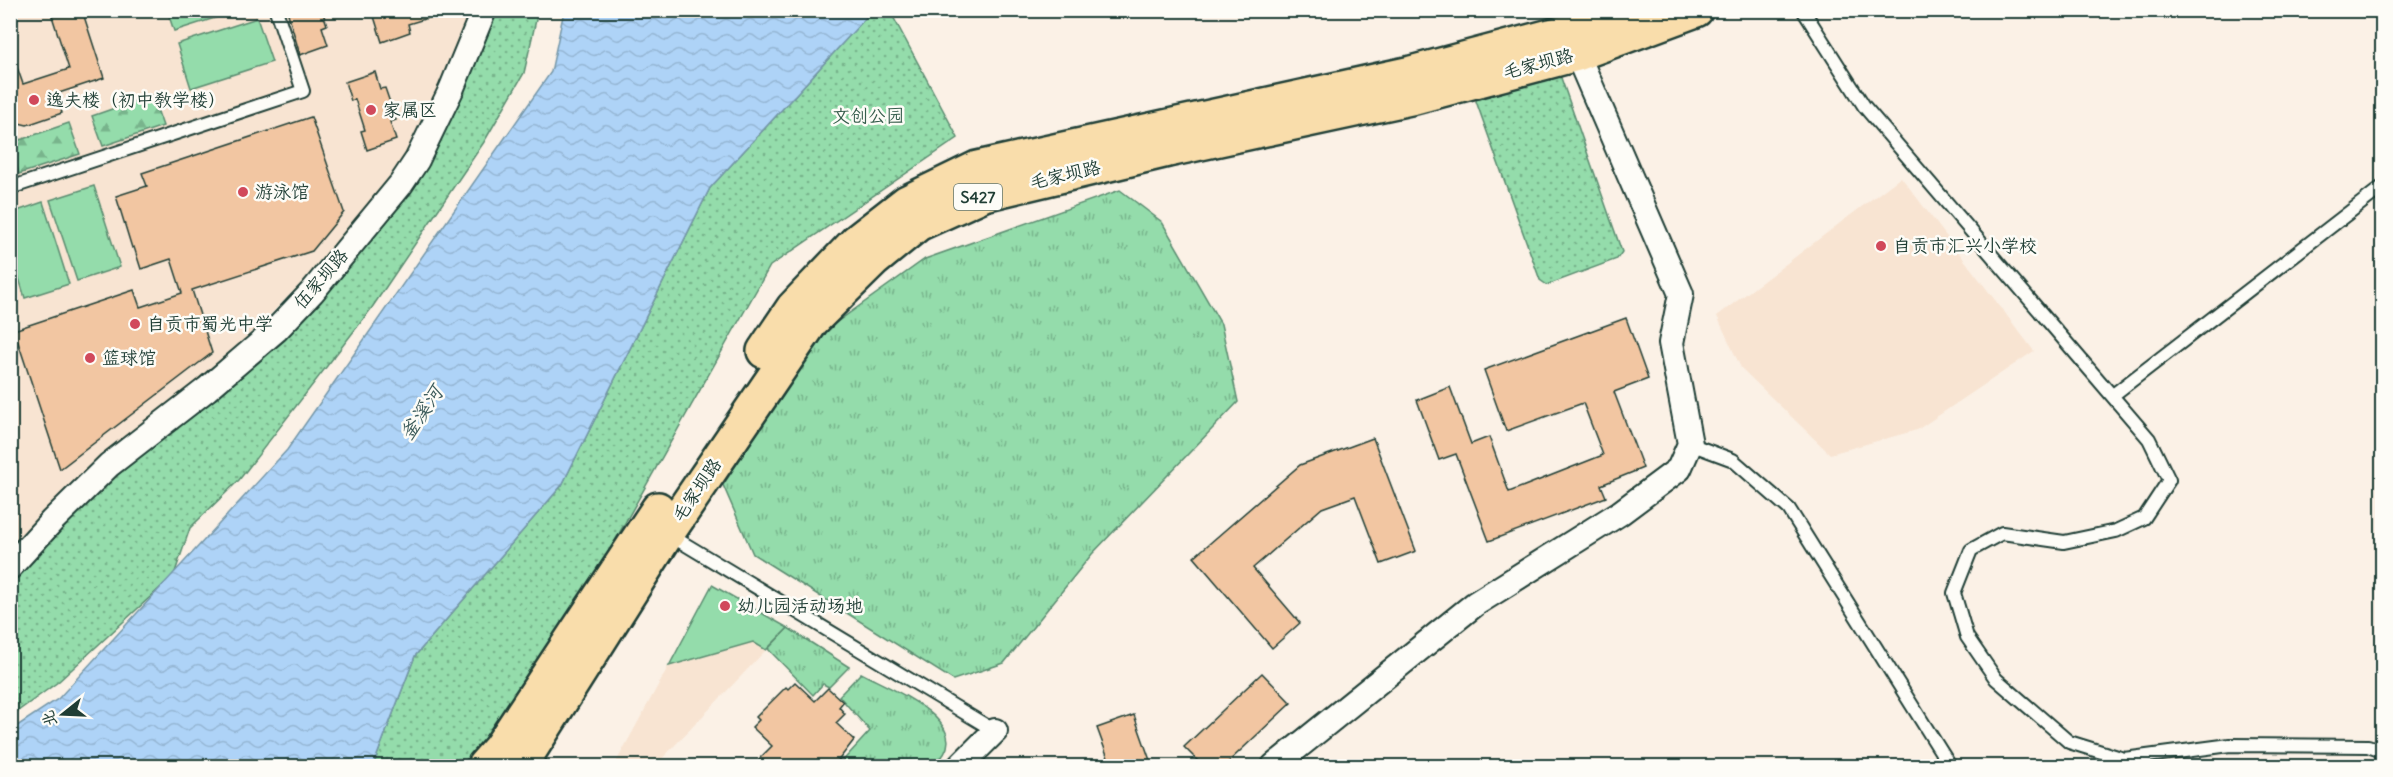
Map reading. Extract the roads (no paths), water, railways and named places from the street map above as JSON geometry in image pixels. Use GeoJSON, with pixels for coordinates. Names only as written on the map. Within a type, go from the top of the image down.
{"type":"FeatureCollection","features":[{"type":"Feature","properties":{"kind":"main road","name":"毛家坝路"},"geometry":{"type":"LineString","coordinates":[[484,766],[499,749],[793,308],[857,241],[907,202],[977,168],[1411,73],[1569,31],[1627,10]]}},
{"type":"Feature","properties":{"kind":"main road","name":"毛家坝路"},"geometry":{"type":"LineString","coordinates":[[520,766],[667,534],[812,321],[874,260],[918,224],[984,194],[1168,150],[1415,97],[1577,54],[1696,10]]}},
{"type":"Feature","properties":{"kind":"street","name":"伍家坝路"},"geometry":{"type":"LineString","coordinates":[[10,567],[52,521],[109,465],[207,389],[276,330],[312,292],[401,184],[417,160],[451,90],[484,10]]}},
{"type":"Feature","properties":{"kind":"street"},"geometry":{"type":"LineString","coordinates":[[1274,766],[1475,604],[1620,513],[1679,469],[1690,444],[1671,344],[1681,294],[1577,54]]}},
{"type":"Feature","properties":{"kind":"street"},"geometry":{"type":"LineString","coordinates":[[960,766],[994,731]]}},
{"type":"Feature","properties":{"kind":"lane"},"geometry":{"type":"LineString","coordinates":[[10,188],[303,91],[276,10]]}},
{"type":"Feature","properties":{"kind":"lane"},"geometry":{"type":"LineString","coordinates":[[1803,10],[1864,106],[2149,439],[2169,480],[2144,519],[2116,531],[2064,542],[2002,533],[1971,550],[1954,593],[1967,637],[1996,679],[2069,742],[2124,759],[2230,745],[2368,746],[2382,751]]}},
{"type":"Feature","properties":{"kind":"lane"},"geometry":{"type":"LineString","coordinates":[[2113,395],[2382,187]]}},
{"type":"Feature","properties":{"kind":"lane"},"geometry":{"type":"LineString","coordinates":[[1690,444],[1733,460],[1789,509],[1950,766]]}},
{"type":"Feature","properties":{"kind":"lane"},"geometry":{"type":"LineString","coordinates":[[667,534],[994,731]]}},
{"type":"Feature","properties":{"kind":"water","name":"釜溪河"},"geometry":{"type":"Polygon","coordinates":[[[564,11],[872,11],[710,188],[562,485],[415,656],[373,766],[11,766],[11,730],[58,699],[287,450],[551,72],[564,11]]]}},
{"type":"Feature","properties":{"kind":"place","name":"逸夫楼（初中教学楼）"},"geometry":{"type":"Point","coordinates":[34,100]}},
{"type":"Feature","properties":{"kind":"place","name":"家属区"},"geometry":{"type":"Point","coordinates":[371,110]}},
{"type":"Feature","properties":{"kind":"place","name":"游泳馆"},"geometry":{"type":"Point","coordinates":[243,192]}},
{"type":"Feature","properties":{"kind":"place","name":"自贡市汇兴小学校"},"geometry":{"type":"Point","coordinates":[1881,246]}},
{"type":"Feature","properties":{"kind":"place","name":"自贡市蜀光中学"},"geometry":{"type":"Point","coordinates":[135,324]}},
{"type":"Feature","properties":{"kind":"place","name":"篮球馆"},"geometry":{"type":"Point","coordinates":[90,358]}},
{"type":"Feature","properties":{"kind":"place","name":"幼儿园活动场地"},"geometry":{"type":"Point","coordinates":[725,606]}},
{"type":"Feature","properties":{"kind":"park label","name":"文创公园"},"geometry":{"type":"Point","coordinates":[868,116]}}]}
